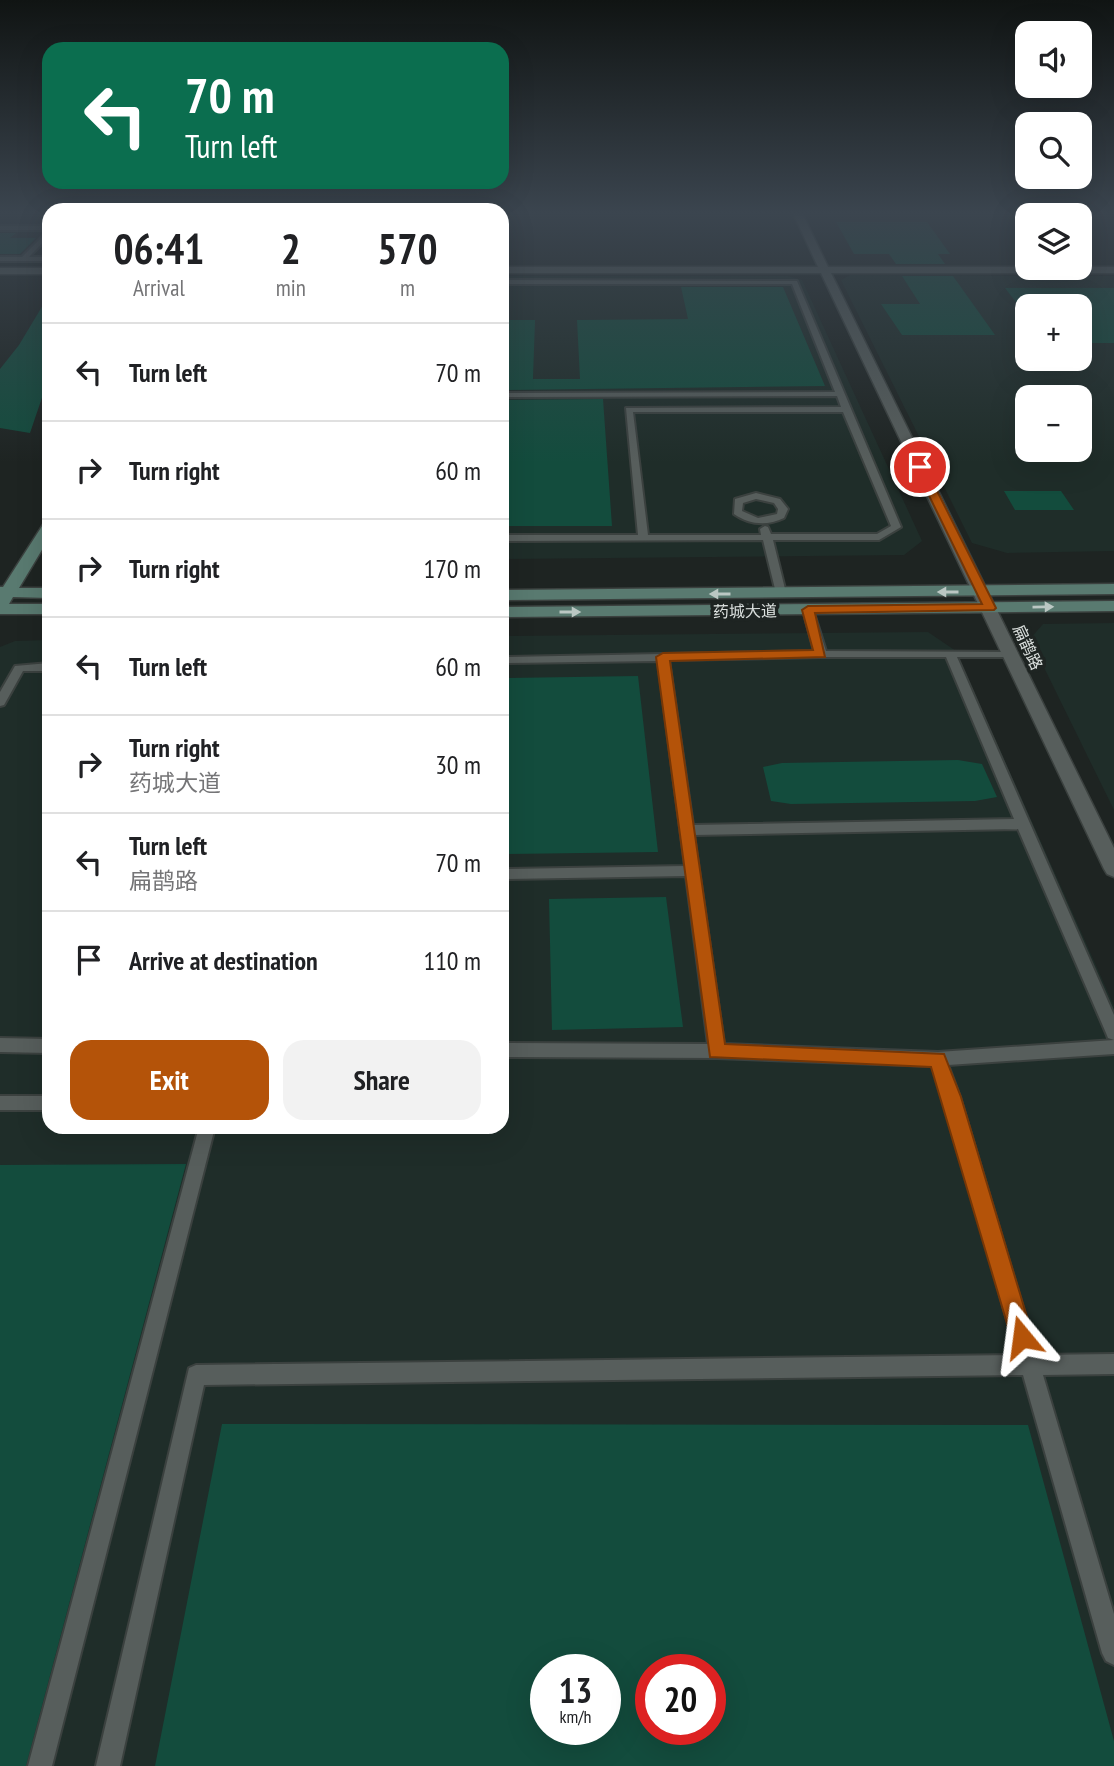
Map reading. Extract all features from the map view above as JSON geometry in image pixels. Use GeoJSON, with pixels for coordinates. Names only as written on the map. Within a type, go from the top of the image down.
{"type":"FeatureCollection","features":[{"type":"Feature","properties":{"kind":"main road"},"geometry":{"type":"LineString","coordinates":[[2,599],[42,537]]}},
{"type":"Feature","properties":{"kind":"main road","name":"药城大道"},"geometry":{"type":"LineString","coordinates":[[509,596],[1114,589]]}},
{"type":"Feature","properties":{"kind":"main road"},"geometry":{"type":"LineString","coordinates":[[2,599],[42,594]]}},
{"type":"Feature","properties":{"kind":"main road"},"geometry":{"type":"LineString","coordinates":[[2,599],[42,608]]}},
{"type":"Feature","properties":{"kind":"main road","name":"药城大道"},"geometry":{"type":"LineString","coordinates":[[509,612],[1114,606]]}},
{"type":"Feature","properties":{"kind":"street","name":"扁鹊路"},"geometry":{"type":"LineString","coordinates":[[835,297],[990,608],[1114,869]]}},
{"type":"Feature","properties":{"kind":"lane"},"geometry":{"type":"LineString","coordinates":[[509,538],[879,537],[896,527],[801,297]]}},
{"type":"Feature","properties":{"kind":"lane"},"geometry":{"type":"LineString","coordinates":[[509,395],[841,394]]}},
{"type":"Feature","properties":{"kind":"lane"},"geometry":{"type":"LineString","coordinates":[[627,395],[643,538]]}},
{"type":"Feature","properties":{"kind":"lane"},"geometry":{"type":"LineString","coordinates":[[629,410],[846,409]]}},
{"type":"Feature","properties":{"kind":"lane"},"geometry":{"type":"LineString","coordinates":[[762,521],[781,593]]}},
{"type":"Feature","properties":{"kind":"lane"},"geometry":{"type":"LineString","coordinates":[[808,610],[821,654]]}},
{"type":"Feature","properties":{"kind":"lane"},"geometry":{"type":"LineString","coordinates":[[509,660],[821,654],[1012,654]]}},
{"type":"Feature","properties":{"kind":"lane"},"geometry":{"type":"LineString","coordinates":[[950,654],[1114,1033]]}},
{"type":"Feature","properties":{"kind":"lane"},"geometry":{"type":"LineString","coordinates":[[663,657],[717,1051]]}},
{"type":"Feature","properties":{"kind":"lane"},"geometry":{"type":"LineString","coordinates":[[0,702],[19,668],[42,667]]}},
{"type":"Feature","properties":{"kind":"lane"},"geometry":{"type":"LineString","coordinates":[[686,830],[1023,824]]}},
{"type":"Feature","properties":{"kind":"lane"},"geometry":{"type":"LineString","coordinates":[[509,874],[692,870]]}},
{"type":"Feature","properties":{"kind":"lane"},"geometry":{"type":"LineString","coordinates":[[0,1045],[42,1046]]}},
{"type":"Feature","properties":{"kind":"lane"},"geometry":{"type":"LineString","coordinates":[[509,1049],[717,1051],[938,1059],[1114,1047]]}},
{"type":"Feature","properties":{"kind":"lane"},"geometry":{"type":"LineString","coordinates":[[938,1059],[952,1097],[1114,1653]]}},
{"type":"Feature","properties":{"kind":"lane"},"geometry":{"type":"LineString","coordinates":[[0,1103],[42,1103]]}},
{"type":"Feature","properties":{"kind":"lane"},"geometry":{"type":"LineString","coordinates":[[40,1766],[205,1134]]}},
{"type":"Feature","properties":{"kind":"lane"},"geometry":{"type":"LineString","coordinates":[[108,1766],[197,1375],[1114,1364]]}},
{"type":"Feature","properties":{"kind":"shaded area"},"geometry":{"type":"Polygon","coordinates":[[[509,297],[810,297],[922,541],[904,555],[509,559],[509,297]]]}},
{"type":"Feature","properties":{"kind":"shaded area"},"geometry":{"type":"Polygon","coordinates":[[[850,297],[1015,297],[1015,371],[1092,371],[1092,297],[1114,297],[1114,551],[1007,553],[972,543],[850,297]]]}},
{"type":"Feature","properties":{"kind":"shaded area"},"geometry":{"type":"Polygon","coordinates":[[[1114,623],[1114,810],[1030,639],[1043,624],[1114,623]]]}},
{"type":"Feature","properties":{"kind":"shaded area"},"geometry":{"type":"Polygon","coordinates":[[[928,632],[956,651],[1114,1006],[1114,1766],[0,1766],[0,647],[15,641],[42,640],[42,1134],[509,1134],[509,636],[928,632]]]}},
{"type":"Feature","properties":{"kind":"building"},"geometry":{"type":"Polygon","coordinates":[[[683,297],[787,297],[825,386],[509,390],[509,320],[535,320],[533,379],[580,379],[577,320],[688,319],[683,297]]]}},
{"type":"Feature","properties":{"kind":"building"},"geometry":{"type":"Polygon","coordinates":[[[916,297],[968,297],[995,335],[902,335],[881,304],[920,304],[916,297]]]}},
{"type":"Feature","properties":{"kind":"building"},"geometry":{"type":"Polygon","coordinates":[[[1092,297],[1114,297],[1114,343],[1092,343],[1092,297]]]}},
{"type":"Feature","properties":{"kind":"building"},"geometry":{"type":"Polygon","coordinates":[[[42,307],[42,398],[30,433],[0,428],[0,369],[19,345],[42,307]]]}},
{"type":"Feature","properties":{"kind":"building"},"geometry":{"type":"Polygon","coordinates":[[[603,399],[612,526],[509,526],[509,400],[603,399]]]}},
{"type":"Feature","properties":{"kind":"building"},"geometry":{"type":"Polygon","coordinates":[[[1004,491],[1061,491],[1074,510],[1015,510],[1004,491]]]}},
{"type":"Feature","properties":{"kind":"building"},"geometry":{"type":"Polygon","coordinates":[[[638,676],[658,852],[509,854],[509,678],[638,676]]]}},
{"type":"Feature","properties":{"kind":"building"},"geometry":{"type":"Polygon","coordinates":[[[958,760],[982,764],[997,797],[975,801],[791,804],[771,801],[763,767],[782,763],[958,760]]]}},
{"type":"Feature","properties":{"kind":"building"},"geometry":{"type":"Polygon","coordinates":[[[666,897],[683,1027],[552,1030],[549,899],[666,897]]]}},
{"type":"Feature","properties":{"kind":"building"},"geometry":{"type":"Polygon","coordinates":[[[186,1164],[26,1766],[0,1766],[0,1165],[186,1164]]]}},
{"type":"Feature","properties":{"kind":"building"},"geometry":{"type":"Polygon","coordinates":[[[222,1424],[1028,1425],[1114,1741],[1114,1766],[155,1766],[222,1424]]]}},
{"type":"Feature","properties":{"kind":"route"},"geometry":{"type":"LineString","coordinates":[[920,467],[990,608],[808,610],[821,654],[663,657],[717,1051],[938,1059],[952,1097],[1022,1337]]}}]}
